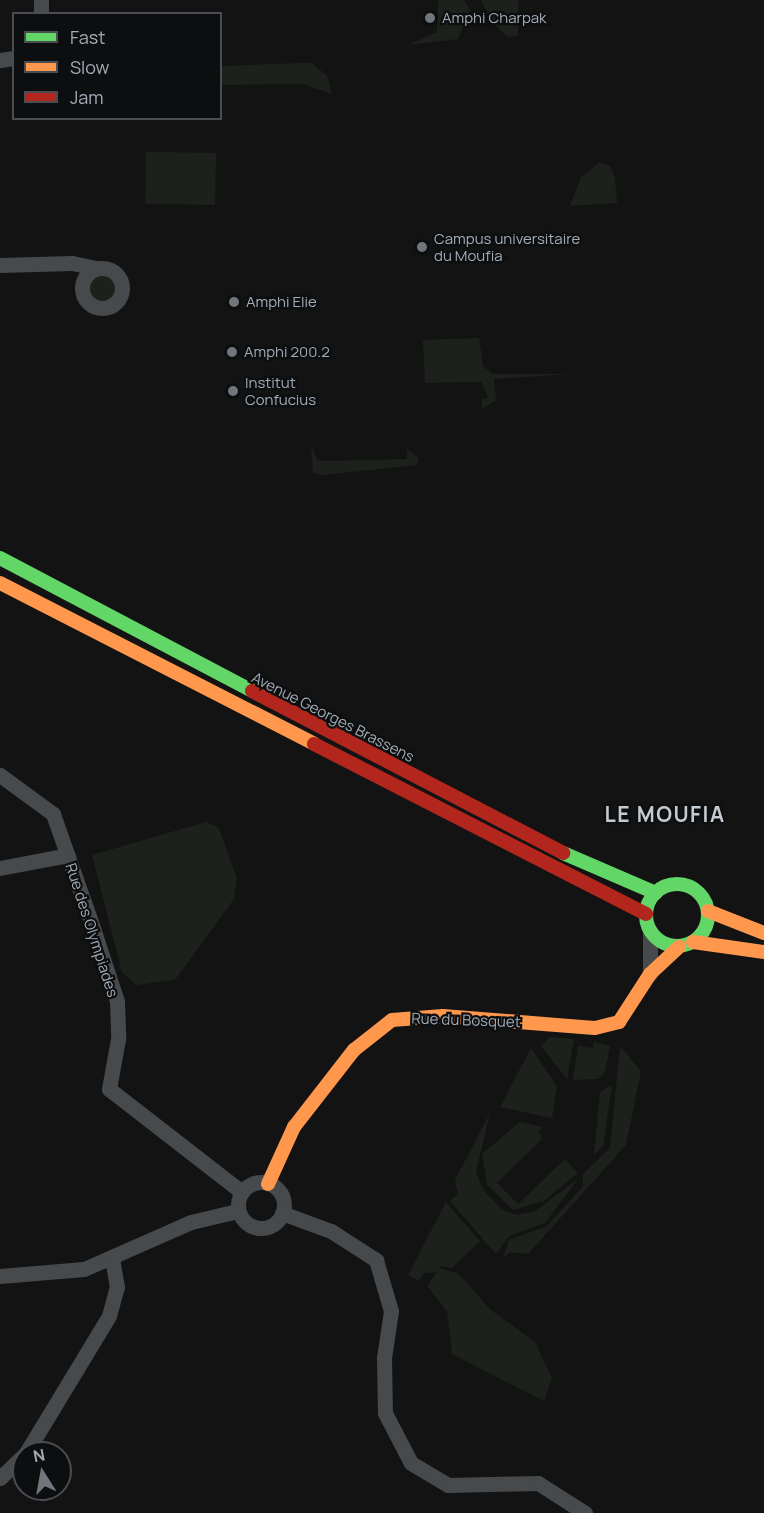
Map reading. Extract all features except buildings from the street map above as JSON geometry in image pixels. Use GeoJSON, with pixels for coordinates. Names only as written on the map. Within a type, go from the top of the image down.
{"type":"FeatureCollection","features":[{"type":"Feature","properties":{"kind":"street"},"geometry":{"type":"LineString","coordinates":[[0,265],[108,268],[121,279],[123,289],[115,304],[104,308],[88,302],[84,279]]}},
{"type":"Feature","properties":{"kind":"street"},"geometry":{"type":"LineString","coordinates":[[59,267],[84,279]]}},
{"type":"Feature","properties":{"kind":"street"},"geometry":{"type":"LineString","coordinates":[[84,279],[96,268]]}},
{"type":"Feature","properties":{"kind":"street","name":"Avenue Georges Brassens"},"geometry":{"type":"LineString","coordinates":[[0,558],[542,844],[656,893]]}},
{"type":"Feature","properties":{"kind":"street"},"geometry":{"type":"LineString","coordinates":[[0,583],[646,914]]}},
{"type":"Feature","properties":{"kind":"street","name":"Rue des Olympiades"},"geometry":{"type":"LineString","coordinates":[[0,775],[53,814],[68,855],[117,1001],[118,1039],[109,1089],[242,1192]]}},
{"type":"Feature","properties":{"kind":"street"},"geometry":{"type":"LineString","coordinates":[[0,868],[68,855]]}},
{"type":"Feature","properties":{"kind":"street"},"geometry":{"type":"LineString","coordinates":[[650,974],[650,931],[646,914],[656,893],[685,885],[698,892],[708,911],[709,921],[693,942]]}},
{"type":"Feature","properties":{"kind":"street"},"geometry":{"type":"LineString","coordinates":[[708,911],[764,933]]}},
{"type":"Feature","properties":{"kind":"street"},"geometry":{"type":"LineString","coordinates":[[650,931],[663,943],[679,947],[693,942],[764,951]]}},
{"type":"Feature","properties":{"kind":"street","name":"Rue du Bosquet"},"geometry":{"type":"LineString","coordinates":[[268,1184],[294,1127],[354,1050],[392,1020],[443,1016],[595,1028],[619,1022],[650,974],[679,947]]}},
{"type":"Feature","properties":{"kind":"street"},"geometry":{"type":"LineString","coordinates":[[268,1184],[283,1199],[282,1213],[273,1224],[258,1227],[237,1211],[242,1192],[249,1185],[268,1184]]}},
{"type":"Feature","properties":{"kind":"street"},"geometry":{"type":"LineString","coordinates":[[0,1276],[55,1275],[112,1260],[190,1222],[237,1211]]}},
{"type":"Feature","properties":{"kind":"street"},"geometry":{"type":"LineString","coordinates":[[282,1213],[331,1231],[376,1260],[391,1311],[384,1358],[385,1413],[411,1463],[448,1485],[537,1483],[585,1513]]}},
{"type":"Feature","properties":{"kind":"street"},"geometry":{"type":"LineString","coordinates":[[33,1441],[109,1316],[117,1287],[112,1260]]}},
{"type":"Feature","properties":{"kind":"street"},"geometry":{"type":"LineString","coordinates":[[0,1478],[12,1466]]}},
{"type":"Feature","properties":{"kind":"shaded area"},"geometry":{"type":"Polygon","coordinates":[[[438,0],[464,0],[470,10],[458,39],[408,45],[437,32],[438,0]]]}},
{"type":"Feature","properties":{"kind":"shaded area"},"geometry":{"type":"Polygon","coordinates":[[[481,0],[518,0],[518,36],[508,37],[493,23],[481,0]]]}},
{"type":"Feature","properties":{"kind":"shaded area"},"geometry":{"type":"Polygon","coordinates":[[[312,63],[327,76],[332,94],[303,84],[222,85],[222,66],[312,63]]]}},
{"type":"Feature","properties":{"kind":"shaded area"},"geometry":{"type":"Polygon","coordinates":[[[146,152],[216,153],[215,205],[145,204],[146,152]]]}},
{"type":"Feature","properties":{"kind":"shaded area"},"geometry":{"type":"Polygon","coordinates":[[[600,162],[610,166],[615,178],[617,203],[570,206],[581,177],[600,162]]]}},
{"type":"Feature","properties":{"kind":"shaded area"},"geometry":{"type":"Polygon","coordinates":[[[102,274],[112,278],[116,288],[112,298],[102,302],[92,298],[88,288],[92,278],[102,274]]]}},
{"type":"Feature","properties":{"kind":"shaded area"},"geometry":{"type":"Polygon","coordinates":[[[479,338],[483,366],[493,374],[573,374],[494,379],[496,400],[482,409],[482,399],[488,398],[481,382],[425,383],[423,340],[479,338]]]}},
{"type":"Feature","properties":{"kind":"shaded area"},"geometry":{"type":"Polygon","coordinates":[[[311,444],[317,460],[407,459],[407,449],[419,458],[417,465],[322,475],[313,473],[311,444]]]}},
{"type":"Feature","properties":{"kind":"shaded area"},"geometry":{"type":"Polygon","coordinates":[[[206,822],[219,828],[237,879],[234,899],[175,980],[136,985],[122,972],[92,855],[206,822]]]}},
{"type":"Feature","properties":{"kind":"shaded area"},"geometry":{"type":"Polygon","coordinates":[[[549,1037],[574,1039],[567,1079],[541,1046],[549,1037]]]}},
{"type":"Feature","properties":{"kind":"shaded area"},"geometry":{"type":"Polygon","coordinates":[[[594,1042],[610,1046],[605,1072],[598,1079],[573,1080],[578,1046],[593,1048],[594,1042]]]}},
{"type":"Feature","properties":{"kind":"shaded area"},"geometry":{"type":"Polygon","coordinates":[[[620,1046],[641,1071],[626,1145],[528,1254],[510,1252],[503,1258],[509,1240],[547,1226],[583,1186],[583,1174],[610,1148],[620,1046]]]}},
{"type":"Feature","properties":{"kind":"shaded area"},"geometry":{"type":"Polygon","coordinates":[[[531,1048],[557,1086],[552,1118],[500,1107],[531,1048]]]}},
{"type":"Feature","properties":{"kind":"shaded area"},"geometry":{"type":"Polygon","coordinates":[[[612,1085],[603,1146],[594,1155],[600,1092],[612,1085]]]}},
{"type":"Feature","properties":{"kind":"shaded area"},"geometry":{"type":"Polygon","coordinates":[[[490,1113],[476,1172],[483,1189],[501,1209],[517,1215],[535,1211],[578,1179],[545,1223],[509,1236],[496,1254],[450,1201],[458,1194],[455,1180],[490,1113]]]}},
{"type":"Feature","properties":{"kind":"shaded area"},"geometry":{"type":"Polygon","coordinates":[[[520,1122],[543,1127],[538,1132],[543,1138],[497,1183],[518,1204],[565,1159],[578,1173],[544,1201],[513,1210],[487,1185],[482,1154],[520,1122]]]}},
{"type":"Feature","properties":{"kind":"shaded area"},"geometry":{"type":"Polygon","coordinates":[[[446,1202],[480,1241],[452,1268],[441,1266],[440,1268],[459,1274],[491,1310],[535,1342],[552,1378],[544,1401],[452,1354],[447,1311],[427,1286],[437,1272],[424,1273],[419,1281],[408,1275],[446,1202]]]}},
{"type":"Feature","properties":{"kind":"traffic: fast"},"geometry":{"type":"LineString","coordinates":[[0,558],[252,691]]}},
{"type":"Feature","properties":{"kind":"traffic: fast"},"geometry":{"type":"LineString","coordinates":[[563,853],[656,893]]}},
{"type":"Feature","properties":{"kind":"traffic: fast"},"geometry":{"type":"LineString","coordinates":[[677,884],[689,886],[699,893],[706,903],[708,915],[706,927],[699,937],[689,944],[677,946],[665,944],[655,937],[648,927],[646,915],[648,903],[655,893],[665,886],[677,884]]}},
{"type":"Feature","properties":{"kind":"traffic: slow"},"geometry":{"type":"LineString","coordinates":[[0,583],[314,744]]}},
{"type":"Feature","properties":{"kind":"traffic: slow"},"geometry":{"type":"LineString","coordinates":[[708,911],[764,933]]}},
{"type":"Feature","properties":{"kind":"traffic: slow"},"geometry":{"type":"LineString","coordinates":[[693,942],[764,952]]}},
{"type":"Feature","properties":{"kind":"traffic: slow"},"geometry":{"type":"LineString","coordinates":[[268,1184],[294,1127],[354,1050],[392,1020],[443,1016],[595,1028],[619,1022],[650,974],[679,947]]}},
{"type":"Feature","properties":{"kind":"traffic: jam"},"geometry":{"type":"LineString","coordinates":[[252,691],[563,853]]}},
{"type":"Feature","properties":{"kind":"traffic: jam"},"geometry":{"type":"LineString","coordinates":[[314,744],[646,914]]}},
{"type":"Feature","properties":{"kind":"place","name":"Amphi Charpak"},"geometry":{"type":"Point","coordinates":[430,18]}},
{"type":"Feature","properties":{"kind":"place","name":"Campus universitaire du Moufia"},"geometry":{"type":"Point","coordinates":[422,247]}},
{"type":"Feature","properties":{"kind":"place","name":"Amphi Elie"},"geometry":{"type":"Point","coordinates":[234,302]}},
{"type":"Feature","properties":{"kind":"place","name":"Amphi 200.2"},"geometry":{"type":"Point","coordinates":[232,352]}},
{"type":"Feature","properties":{"kind":"place","name":"Institut Confucius"},"geometry":{"type":"Point","coordinates":[233,391]}},
{"type":"Feature","properties":{"kind":"district","name":"LE MOUFIA"},"geometry":{"type":"Point","coordinates":[665,814]}}]}
